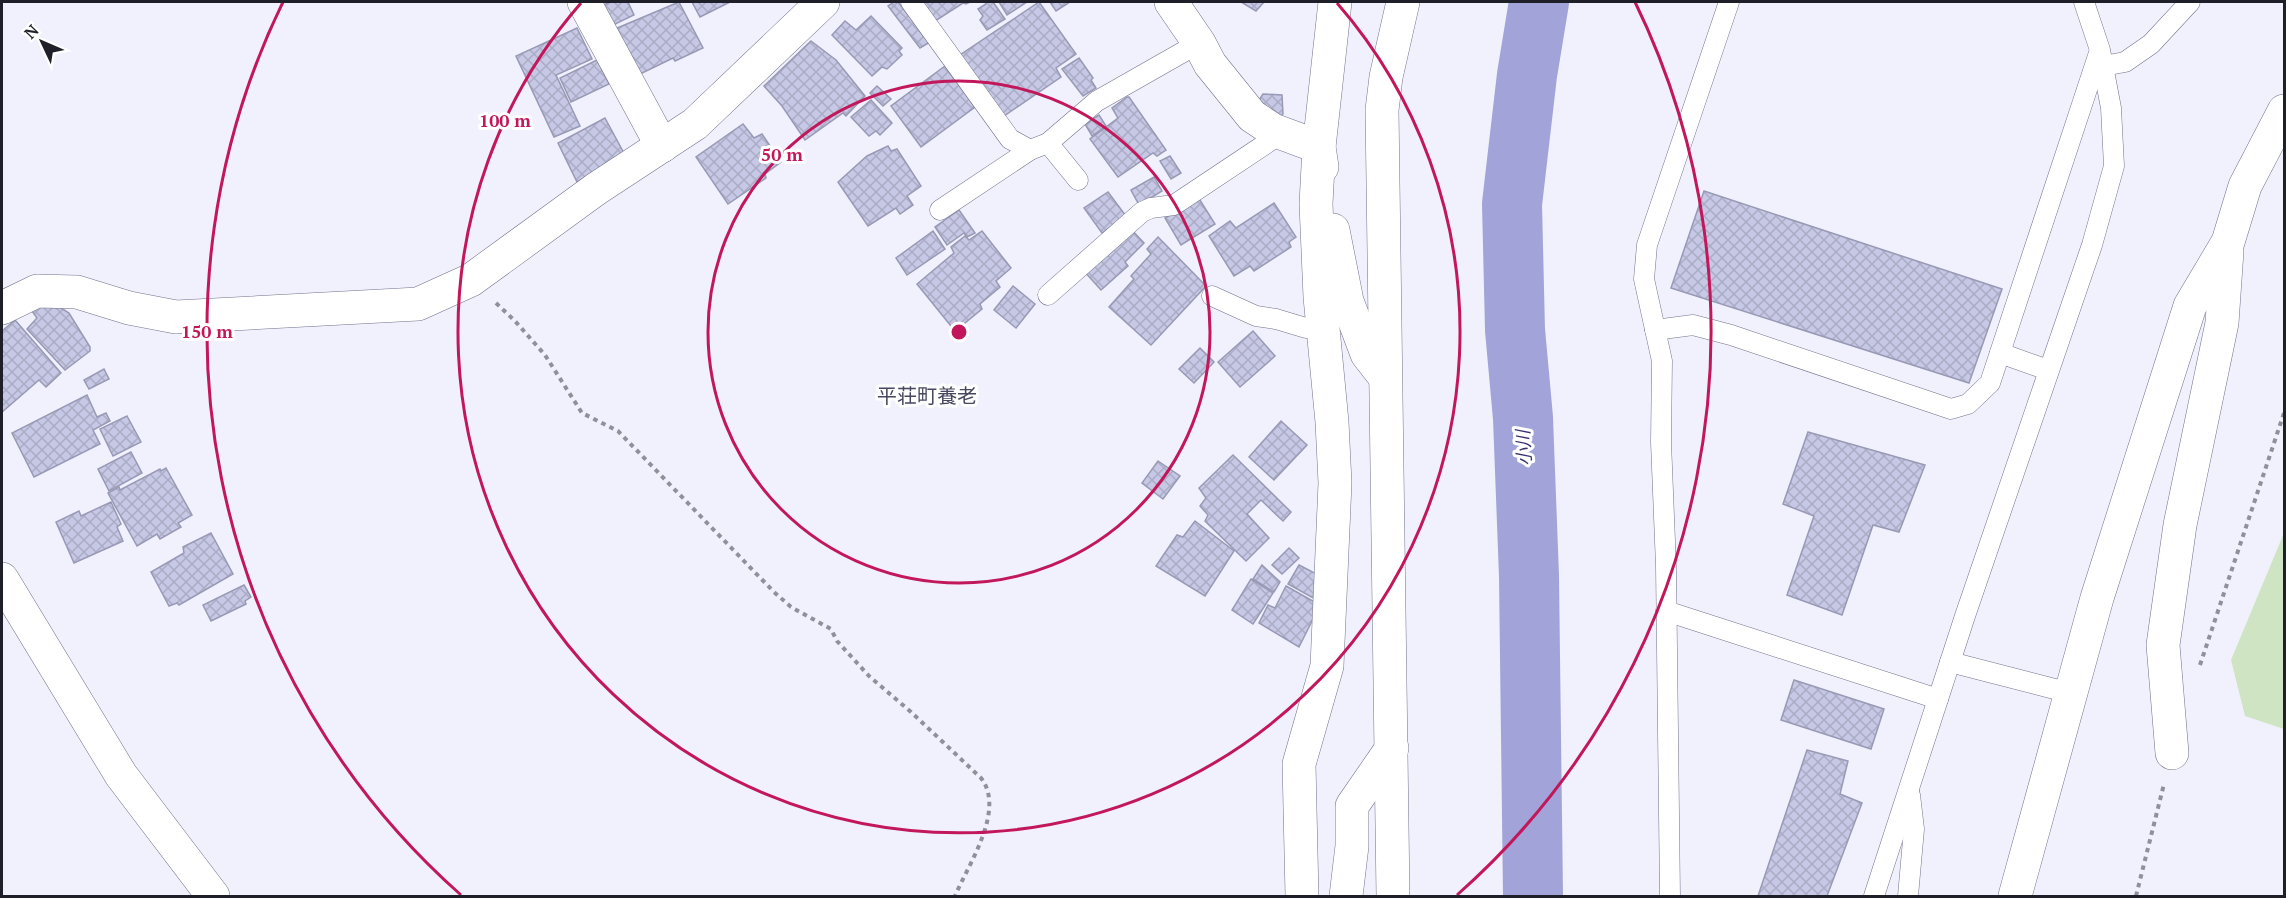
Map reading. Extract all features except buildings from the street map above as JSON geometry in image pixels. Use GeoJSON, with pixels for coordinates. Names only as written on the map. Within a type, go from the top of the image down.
{"type":"FeatureCollection","features":[{"type":"Feature","properties":{"kind":"street"},"geometry":{"type":"LineString","coordinates":[[584,2],[662,146]]}},
{"type":"Feature","properties":{"kind":"street"},"geometry":{"type":"LineString","coordinates":[[2,308],[37,291],[77,292],[129,308],[176,316],[418,304],[471,280],[596,189],[696,124],[823,2]]}},
{"type":"Feature","properties":{"kind":"street"},"geometry":{"type":"LineString","coordinates":[[1170,2],[1199,43],[1210,64],[1251,116],[1282,133],[1319,147]]}},
{"type":"Feature","properties":{"kind":"street"},"geometry":{"type":"LineString","coordinates":[[1302,897],[1299,764],[1327,666],[1335,483],[1332,422],[1322,327],[1316,204],[1319,147],[1335,2]]}},
{"type":"Feature","properties":{"kind":"street"},"geometry":{"type":"LineString","coordinates":[[1393,897],[1382,110],[1386,77],[1403,2]]}},
{"type":"Feature","properties":{"kind":"street"},"geometry":{"type":"LineString","coordinates":[[2172,753],[2163,645],[2180,525],[2222,323],[2228,242],[2245,186],[2284,111]]}},
{"type":"Feature","properties":{"kind":"street"},"geometry":{"type":"LineString","coordinates":[[1319,147],[1347,301],[1367,354],[1385,377]]}},
{"type":"Feature","properties":{"kind":"street"},"geometry":{"type":"LineString","coordinates":[[2015,897],[2097,598],[2190,306],[2228,242]]}},
{"type":"Feature","properties":{"kind":"street"},"geometry":{"type":"LineString","coordinates":[[2,579],[121,775],[213,897]]}},
{"type":"Feature","properties":{"kind":"street"},"geometry":{"type":"LineString","coordinates":[[1346,897],[1352,846],[1352,806],[1392,748]]}},
{"type":"Feature","properties":{"kind":"lane"},"geometry":{"type":"LineString","coordinates":[[911,2],[1010,139],[1039,146],[1078,180]]}},
{"type":"Feature","properties":{"kind":"lane"},"geometry":{"type":"LineString","coordinates":[[1670,897],[1661,442],[1662,361],[1644,279],[1647,246],[1728,2]]}},
{"type":"Feature","properties":{"kind":"lane"},"geometry":{"type":"LineString","coordinates":[[1874,897],[1950,662],[2092,245],[2114,166],[2111,108],[2102,58],[2084,2]]}},
{"type":"Feature","properties":{"kind":"lane"},"geometry":{"type":"LineString","coordinates":[[2102,58],[2125,62],[2151,44],[2190,2]]}},
{"type":"Feature","properties":{"kind":"lane"},"geometry":{"type":"LineString","coordinates":[[940,210],[1039,146],[1097,101],[1199,43]]}},
{"type":"Feature","properties":{"kind":"lane"},"geometry":{"type":"LineString","coordinates":[[1655,330],[1693,325],[1731,335],[1951,409],[1968,404],[1990,383],[2102,58]]}},
{"type":"Feature","properties":{"kind":"lane"},"geometry":{"type":"LineString","coordinates":[[1048,295],[1142,212],[1150,208],[1174,204],[1282,133]]}},
{"type":"Feature","properties":{"kind":"lane"},"geometry":{"type":"LineString","coordinates":[[1212,296],[1256,316],[1306,328],[1322,327]]}},
{"type":"Feature","properties":{"kind":"lane"},"geometry":{"type":"LineString","coordinates":[[2000,353],[2049,370]]}},
{"type":"Feature","properties":{"kind":"lane"},"geometry":{"type":"LineString","coordinates":[[1666,612],[1938,699]]}},
{"type":"Feature","properties":{"kind":"lane"},"geometry":{"type":"LineString","coordinates":[[1950,662],[2070,693]]}},
{"type":"Feature","properties":{"kind":"lane"},"geometry":{"type":"LineString","coordinates":[[1908,897],[1914,829],[1909,789]]}},
{"type":"Feature","properties":{"kind":"path"},"geometry":{"type":"LineString","coordinates":[[471,280],[515,321],[545,355],[582,413],[618,431],[774,592],[790,607],[831,629],[837,641],[869,676],[981,778],[991,797],[988,818],[980,842],[955,897]]}},
{"type":"Feature","properties":{"kind":"path"},"geometry":{"type":"LineString","coordinates":[[2197,672],[2284,413]]}},
{"type":"Feature","properties":{"kind":"path"},"geometry":{"type":"LineString","coordinates":[[2136,897],[2172,753]]}},
{"type":"Feature","properties":{"kind":"green space"},"geometry":{"type":"Polygon","coordinates":[[[2284,533],[2284,729],[2245,716],[2231,660],[2284,533]]]}},
{"type":"Feature","properties":{"kind":"waterway","name":"小川"},"geometry":{"type":"LineString","coordinates":[[1533,896],[1529,576],[1523,418],[1515,330],[1512,204],[1527,75],[1539,2]]}},
{"type":"Feature","properties":{"kind":"district","name":"平荘町養老"},"geometry":{"type":"Point","coordinates":[927,395]}}]}
